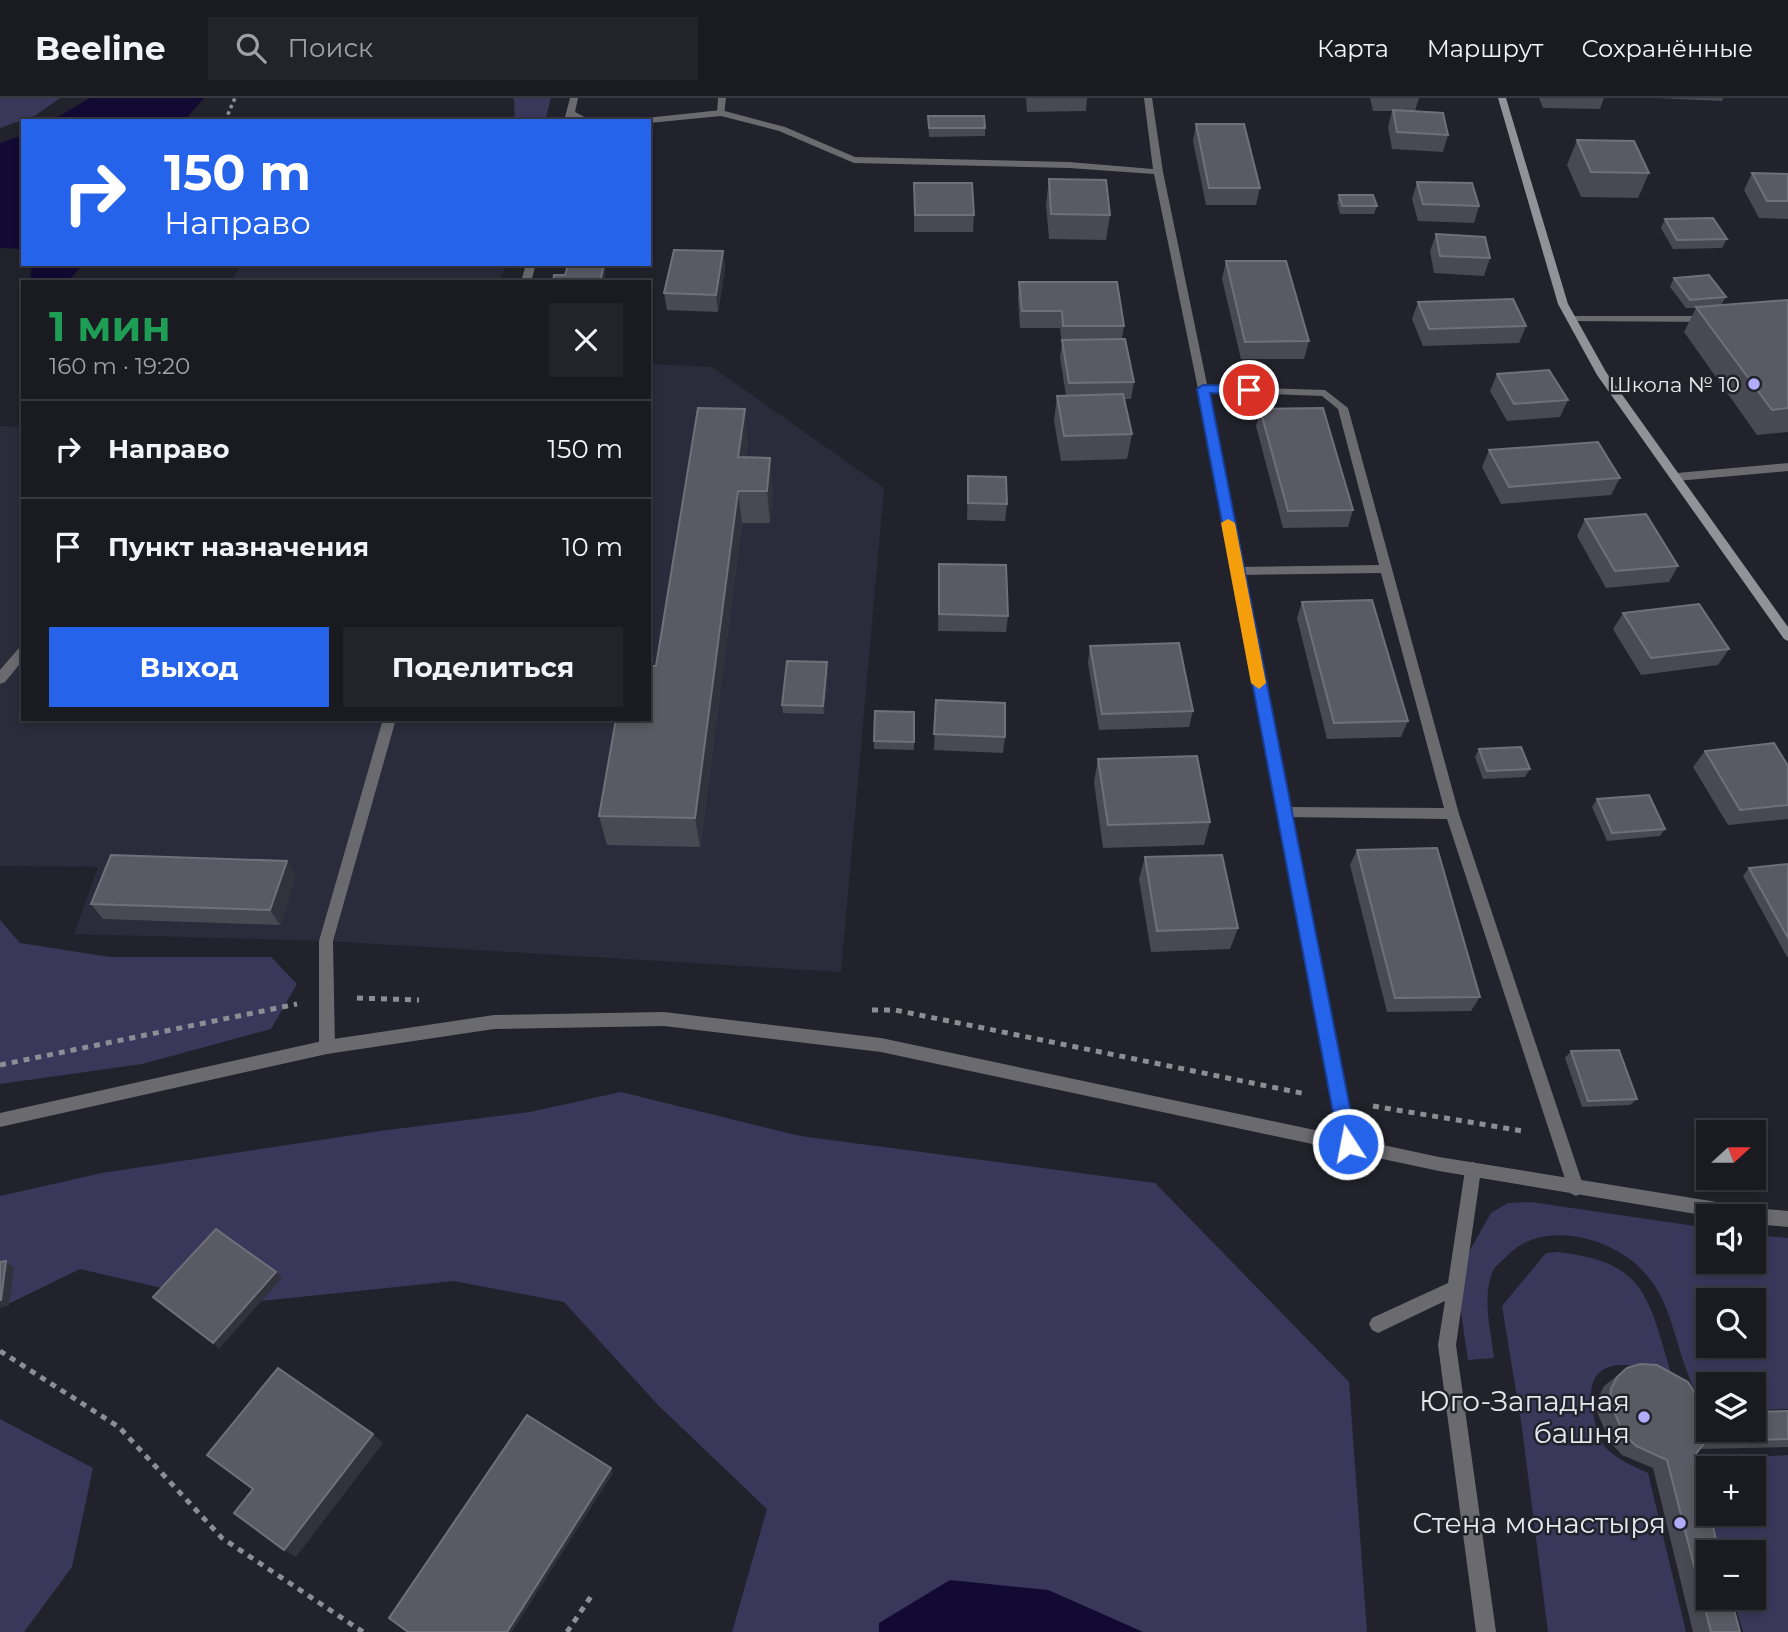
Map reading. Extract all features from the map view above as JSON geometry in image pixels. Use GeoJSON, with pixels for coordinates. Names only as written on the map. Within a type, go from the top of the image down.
{"type":"FeatureCollection","features":[{"type":"Feature","properties":{"kind":"street"},"geometry":{"type":"LineString","coordinates":[[569,117],[574,98]]}},
{"type":"Feature","properties":{"kind":"street"},"geometry":{"type":"LineString","coordinates":[[721,113],[722,98]]}},
{"type":"Feature","properties":{"kind":"street"},"geometry":{"type":"LineString","coordinates":[[1148,98],[1158,172],[1203,389],[1348,1144]]}},
{"type":"Feature","properties":{"kind":"street"},"geometry":{"type":"LineString","coordinates":[[1503,98],[1562,301],[1571,319],[1601,373],[1788,636]]}},
{"type":"Feature","properties":{"kind":"street"},"geometry":{"type":"LineString","coordinates":[[651,120],[721,113],[782,129],[854,160],[1069,164],[1158,172]]}},
{"type":"Feature","properties":{"kind":"street"},"geometry":{"type":"LineString","coordinates":[[1571,319],[1709,319],[1720,315]]}},
{"type":"Feature","properties":{"kind":"street"},"geometry":{"type":"LineString","coordinates":[[1203,389],[1325,394],[1343,408],[1452,814],[1576,1188]]}},
{"type":"Feature","properties":{"kind":"street"},"geometry":{"type":"LineString","coordinates":[[1677,477],[1788,467]]}},
{"type":"Feature","properties":{"kind":"street"},"geometry":{"type":"LineString","coordinates":[[1237,571],[1385,569]]}},
{"type":"Feature","properties":{"kind":"street"},"geometry":{"type":"LineString","coordinates":[[0,679],[21,653]]}},
{"type":"Feature","properties":{"kind":"street"},"geometry":{"type":"LineString","coordinates":[[327,1047],[326,941],[389,721]]}},
{"type":"Feature","properties":{"kind":"street"},"geometry":{"type":"LineString","coordinates":[[1283,811],[1452,814]]}},
{"type":"Feature","properties":{"kind":"street"},"geometry":{"type":"LineString","coordinates":[[0,1120],[327,1047],[494,1022],[664,1019],[881,1045],[1473,1170],[1696,1207]]}},
{"type":"Feature","properties":{"kind":"street"},"geometry":{"type":"LineString","coordinates":[[1473,1170],[1447,1345],[1486,1632]]}},
{"type":"Feature","properties":{"kind":"street"},"geometry":{"type":"LineString","coordinates":[[1766,1217],[1788,1219]]}},
{"type":"Feature","properties":{"kind":"street"},"geometry":{"type":"LineString","coordinates":[[1378,1324],[1455,1288]]}},
{"type":"Feature","properties":{"kind":"path"},"geometry":{"type":"LineString","coordinates":[[226,119],[235,98]]}},
{"type":"Feature","properties":{"kind":"path"},"geometry":{"type":"LineString","coordinates":[[0,1351],[119,1427],[222,1538],[363,1632]]}},
{"type":"Feature","properties":{"kind":"path"},"geometry":{"type":"LineString","coordinates":[[567,1632],[592,1595]]}},
{"type":"Feature","properties":{"kind":"shaded area"},"geometry":{"type":"Polygon","coordinates":[[[0,98],[60,98],[36,115],[0,128],[0,98]]]}},
{"type":"Feature","properties":{"kind":"shaded area"},"geometry":{"type":"Polygon","coordinates":[[[90,98],[204,98],[186,119],[54,119],[90,98]]]}},
{"type":"Feature","properties":{"kind":"shaded area"},"geometry":{"type":"Polygon","coordinates":[[[512,98],[551,98],[546,119],[515,119],[512,98]]]}},
{"type":"Feature","properties":{"kind":"shaded area"},"geometry":{"type":"Polygon","coordinates":[[[21,136],[21,249],[0,248],[0,143],[21,136]]]}},
{"type":"Feature","properties":{"kind":"shaded area"},"geometry":{"type":"Polygon","coordinates":[[[32,266],[82,266],[69,280],[30,280],[32,266]]]}},
{"type":"Feature","properties":{"kind":"shaded area"},"geometry":{"type":"Polygon","coordinates":[[[240,266],[505,266],[500,280],[232,280],[240,266]]]}},
{"type":"Feature","properties":{"kind":"shaded area"},"geometry":{"type":"Polygon","coordinates":[[[651,364],[712,367],[884,488],[841,972],[326,941],[74,934],[98,867],[0,866],[0,426],[21,427],[21,721],[651,721],[651,364]]]}},
{"type":"Feature","properties":{"kind":"shaded area"},"geometry":{"type":"Polygon","coordinates":[[[0,920],[20,943],[110,957],[271,957],[297,984],[271,1029],[142,1064],[0,1084],[0,920]]]}},
{"type":"Feature","properties":{"kind":"shaded area"},"geometry":{"type":"Polygon","coordinates":[[[621,1092],[800,1136],[1155,1183],[1349,1382],[1367,1632],[1143,1632],[1048,1590],[879,1623],[879,1632],[732,1632],[767,1509],[658,1405],[564,1302],[454,1281],[231,1304],[80,1269],[0,1308],[0,1196],[102,1173],[380,1131],[530,1112],[621,1092]]]}},
{"type":"Feature","properties":{"kind":"shaded area"},"geometry":{"type":"Polygon","coordinates":[[[1531,1202],[1696,1226],[1696,1274],[1766,1274],[1766,1236],[1788,1238],[1788,1409],[1766,1410],[1766,1372],[1696,1372],[1696,1395],[1668,1312],[1650,1279],[1627,1257],[1611,1248],[1574,1236],[1537,1238],[1520,1245],[1496,1267],[1489,1283],[1488,1294],[1494,1358],[1468,1360],[1461,1312],[1461,1266],[1491,1213],[1508,1203],[1531,1202]]]}},
{"type":"Feature","properties":{"kind":"shaded area"},"geometry":{"type":"Polygon","coordinates":[[[1558,1252],[1588,1257],[1627,1275],[1640,1289],[1657,1326],[1672,1376],[1642,1367],[1613,1366],[1602,1370],[1595,1379],[1591,1393],[1596,1427],[1606,1448],[1648,1473],[1686,1632],[1548,1632],[1522,1428],[1502,1306],[1546,1253],[1558,1252]]]}},
{"type":"Feature","properties":{"kind":"shaded area"},"geometry":{"type":"Polygon","coordinates":[[[0,1419],[93,1468],[72,1567],[24,1632],[0,1632],[0,1419]]]}},
{"type":"Feature","properties":{"kind":"shaded area"},"geometry":{"type":"Polygon","coordinates":[[[1788,1455],[1788,1632],[1743,1632],[1737,1610],[1766,1610],[1766,1540],[1718,1540],[1713,1526],[1766,1526],[1766,1456],[1788,1455]]]}},
{"type":"Feature","properties":{"kind":"shaded area"},"geometry":{"type":"Polygon","coordinates":[[[950,1580],[1048,1590],[1143,1632],[879,1632],[879,1623],[950,1580]]]}},
{"type":"Feature","properties":{"kind":"building"},"geometry":{"type":"Polygon","coordinates":[[[1393,110],[1443,113],[1448,135],[1397,132],[1393,110]]]}},
{"type":"Feature","properties":{"kind":"building"},"geometry":{"type":"Polygon","coordinates":[[[928,116],[984,116],[985,128],[929,128],[928,116]]]}},
{"type":"Feature","properties":{"kind":"building"},"geometry":{"type":"Polygon","coordinates":[[[1196,124],[1244,124],[1260,188],[1209,188],[1196,124]]]}},
{"type":"Feature","properties":{"kind":"building"},"geometry":{"type":"Polygon","coordinates":[[[1577,140],[1634,141],[1649,173],[1591,172],[1577,140]]]}},
{"type":"Feature","properties":{"kind":"building"},"geometry":{"type":"Polygon","coordinates":[[[1752,173],[1788,174],[1788,201],[1767,201],[1752,173]]]}},
{"type":"Feature","properties":{"kind":"building"},"geometry":{"type":"Polygon","coordinates":[[[1049,179],[1106,180],[1110,215],[1051,214],[1049,179]]]}},
{"type":"Feature","properties":{"kind":"building"},"geometry":{"type":"Polygon","coordinates":[[[1417,182],[1472,183],[1479,206],[1423,204],[1417,182]]]}},
{"type":"Feature","properties":{"kind":"building"},"geometry":{"type":"Polygon","coordinates":[[[914,183],[972,183],[974,215],[915,215],[914,183]]]}},
{"type":"Feature","properties":{"kind":"building"},"geometry":{"type":"Polygon","coordinates":[[[1339,195],[1373,195],[1377,206],[1342,206],[1339,195]]]}},
{"type":"Feature","properties":{"kind":"building"},"geometry":{"type":"Polygon","coordinates":[[[1713,218],[1727,239],[1677,240],[1665,219],[1713,218]]]}},
{"type":"Feature","properties":{"kind":"building"},"geometry":{"type":"Polygon","coordinates":[[[1436,234],[1485,237],[1490,258],[1440,256],[1436,234]]]}},
{"type":"Feature","properties":{"kind":"building"},"geometry":{"type":"Polygon","coordinates":[[[674,250],[723,251],[716,295],[664,293],[674,250]]]}},
{"type":"Feature","properties":{"kind":"building"},"geometry":{"type":"Polygon","coordinates":[[[1226,261],[1286,261],[1309,341],[1245,342],[1226,261]]]}},
{"type":"Feature","properties":{"kind":"building"},"geometry":{"type":"Polygon","coordinates":[[[568,266],[604,266],[600,280],[553,280],[554,275],[565,275],[568,266]]]}},
{"type":"Feature","properties":{"kind":"building"},"geometry":{"type":"Polygon","coordinates":[[[1709,275],[1726,297],[1690,300],[1674,278],[1709,275]]]}},
{"type":"Feature","properties":{"kind":"building"},"geometry":{"type":"Polygon","coordinates":[[[1019,282],[1117,282],[1124,326],[1063,326],[1062,311],[1022,311],[1019,282]]]}},
{"type":"Feature","properties":{"kind":"building"},"geometry":{"type":"Polygon","coordinates":[[[1513,299],[1526,326],[1429,329],[1418,302],[1513,299]]]}},
{"type":"Feature","properties":{"kind":"building"},"geometry":{"type":"Polygon","coordinates":[[[1788,300],[1788,408],[1772,410],[1696,307],[1788,300]]]}},
{"type":"Feature","properties":{"kind":"building"},"geometry":{"type":"Polygon","coordinates":[[[1125,339],[1134,382],[1069,383],[1062,340],[1125,339]]]}},
{"type":"Feature","properties":{"kind":"building"},"geometry":{"type":"Polygon","coordinates":[[[1549,370],[1568,400],[1514,404],[1497,374],[1549,370]]]}},
{"type":"Feature","properties":{"kind":"building"},"geometry":{"type":"Polygon","coordinates":[[[1123,394],[1132,434],[1064,436],[1057,396],[1123,394]]]}},
{"type":"Feature","properties":{"kind":"building"},"geometry":{"type":"Polygon","coordinates":[[[698,408],[745,409],[738,457],[770,458],[767,491],[738,491],[695,818],[599,816],[616,721],[651,721],[651,666],[656,666],[698,408]]]}},
{"type":"Feature","properties":{"kind":"building"},"geometry":{"type":"Polygon","coordinates":[[[1323,408],[1353,510],[1288,511],[1260,409],[1323,408]]]}},
{"type":"Feature","properties":{"kind":"building"},"geometry":{"type":"Polygon","coordinates":[[[1598,442],[1620,478],[1509,487],[1489,450],[1598,442]]]}},
{"type":"Feature","properties":{"kind":"building"},"geometry":{"type":"Polygon","coordinates":[[[968,476],[1006,477],[1007,504],[968,503],[968,476]]]}},
{"type":"Feature","properties":{"kind":"building"},"geometry":{"type":"Polygon","coordinates":[[[1646,514],[1678,566],[1615,571],[1585,519],[1646,514]]]}},
{"type":"Feature","properties":{"kind":"building"},"geometry":{"type":"Polygon","coordinates":[[[939,564],[1006,565],[1008,616],[939,614],[939,564]]]}},
{"type":"Feature","properties":{"kind":"building"},"geometry":{"type":"Polygon","coordinates":[[[1372,600],[1408,721],[1334,723],[1302,602],[1372,600]]]}},
{"type":"Feature","properties":{"kind":"building"},"geometry":{"type":"Polygon","coordinates":[[[1699,604],[1729,649],[1651,658],[1623,613],[1699,604]]]}},
{"type":"Feature","properties":{"kind":"building"},"geometry":{"type":"Polygon","coordinates":[[[1179,643],[1193,711],[1102,714],[1090,646],[1179,643]]]}},
{"type":"Feature","properties":{"kind":"building"},"geometry":{"type":"Polygon","coordinates":[[[787,661],[827,662],[823,706],[782,705],[787,661]]]}},
{"type":"Feature","properties":{"kind":"building"},"geometry":{"type":"Polygon","coordinates":[[[936,700],[1005,703],[1005,737],[934,734],[936,700]]]}},
{"type":"Feature","properties":{"kind":"building"},"geometry":{"type":"Polygon","coordinates":[[[875,711],[914,712],[914,742],[874,741],[875,711]]]}},
{"type":"Feature","properties":{"kind":"building"},"geometry":{"type":"Polygon","coordinates":[[[1774,743],[1788,766],[1788,805],[1740,810],[1705,751],[1774,743]]]}},
{"type":"Feature","properties":{"kind":"building"},"geometry":{"type":"Polygon","coordinates":[[[1521,747],[1530,769],[1487,771],[1479,749],[1521,747]]]}},
{"type":"Feature","properties":{"kind":"building"},"geometry":{"type":"Polygon","coordinates":[[[1197,756],[1210,822],[1108,825],[1098,759],[1197,756]]]}},
{"type":"Feature","properties":{"kind":"building"},"geometry":{"type":"Polygon","coordinates":[[[1649,795],[1665,829],[1612,833],[1597,799],[1649,795]]]}},
{"type":"Feature","properties":{"kind":"building"},"geometry":{"type":"Polygon","coordinates":[[[1437,848],[1480,997],[1395,998],[1357,850],[1437,848]]]}},
{"type":"Feature","properties":{"kind":"building"},"geometry":{"type":"Polygon","coordinates":[[[111,855],[287,861],[270,910],[91,904],[111,855]]]}},
{"type":"Feature","properties":{"kind":"building"},"geometry":{"type":"Polygon","coordinates":[[[1222,855],[1238,928],[1157,931],[1145,857],[1222,855]]]}},
{"type":"Feature","properties":{"kind":"building"},"geometry":{"type":"Polygon","coordinates":[[[1788,864],[1788,938],[1749,868],[1788,864]]]}},
{"type":"Feature","properties":{"kind":"building"},"geometry":{"type":"Polygon","coordinates":[[[1619,1050],[1637,1099],[1588,1101],[1571,1051],[1619,1050]]]}},
{"type":"Feature","properties":{"kind":"building"},"geometry":{"type":"Polygon","coordinates":[[[216,1229],[276,1272],[213,1343],[153,1297],[216,1229]]]}},
{"type":"Feature","properties":{"kind":"building"},"geometry":{"type":"Polygon","coordinates":[[[6,1261],[1,1300],[0,1300],[0,1262],[6,1261]]]}},
{"type":"Feature","properties":{"kind":"building"},"geometry":{"type":"Polygon","coordinates":[[[1640,1364],[1657,1365],[1688,1382],[1696,1395],[1696,1442],[1705,1442],[1695,1455],[1696,1526],[1713,1526],[1716,1540],[1696,1540],[1696,1573],[1667,1460],[1636,1446],[1624,1434],[1610,1403],[1611,1389],[1617,1377],[1627,1368],[1640,1364]]]}},
{"type":"Feature","properties":{"kind":"building"},"geometry":{"type":"Polygon","coordinates":[[[278,1368],[373,1434],[284,1550],[234,1513],[253,1489],[207,1455],[278,1368]]]}},
{"type":"Feature","properties":{"kind":"building"},"geometry":{"type":"Polygon","coordinates":[[[1788,1411],[1788,1439],[1766,1440],[1766,1412],[1788,1411]]]}},
{"type":"Feature","properties":{"kind":"building"},"geometry":{"type":"Polygon","coordinates":[[[527,1415],[611,1468],[507,1632],[408,1632],[389,1618],[527,1415]]]}},
{"type":"Feature","properties":{"kind":"building"},"geometry":{"type":"Polygon","coordinates":[[[1705,1610],[1734,1610],[1740,1632],[1711,1632],[1705,1610]]]}},
{"type":"Feature","properties":{"kind":"slow traffic"},"geometry":{"type":"LineString","coordinates":[[1228,523],[1259,683]]}},
{"type":"Feature","properties":{"kind":"place","name":"Школа № 10"},"geometry":{"type":"Point","coordinates":[1754,384]}},
{"type":"Feature","properties":{"kind":"place","name":"Юго-Западная башня"},"geometry":{"type":"Point","coordinates":[1644,1417]}},
{"type":"Feature","properties":{"kind":"place","name":"Стена монастыря"},"geometry":{"type":"Point","coordinates":[1680,1523]}},
{"type":"Feature","properties":{"kind":"route"},"geometry":{"type":"LineString","coordinates":[[1249,390],[1203,389],[1348,1144]]}}]}
